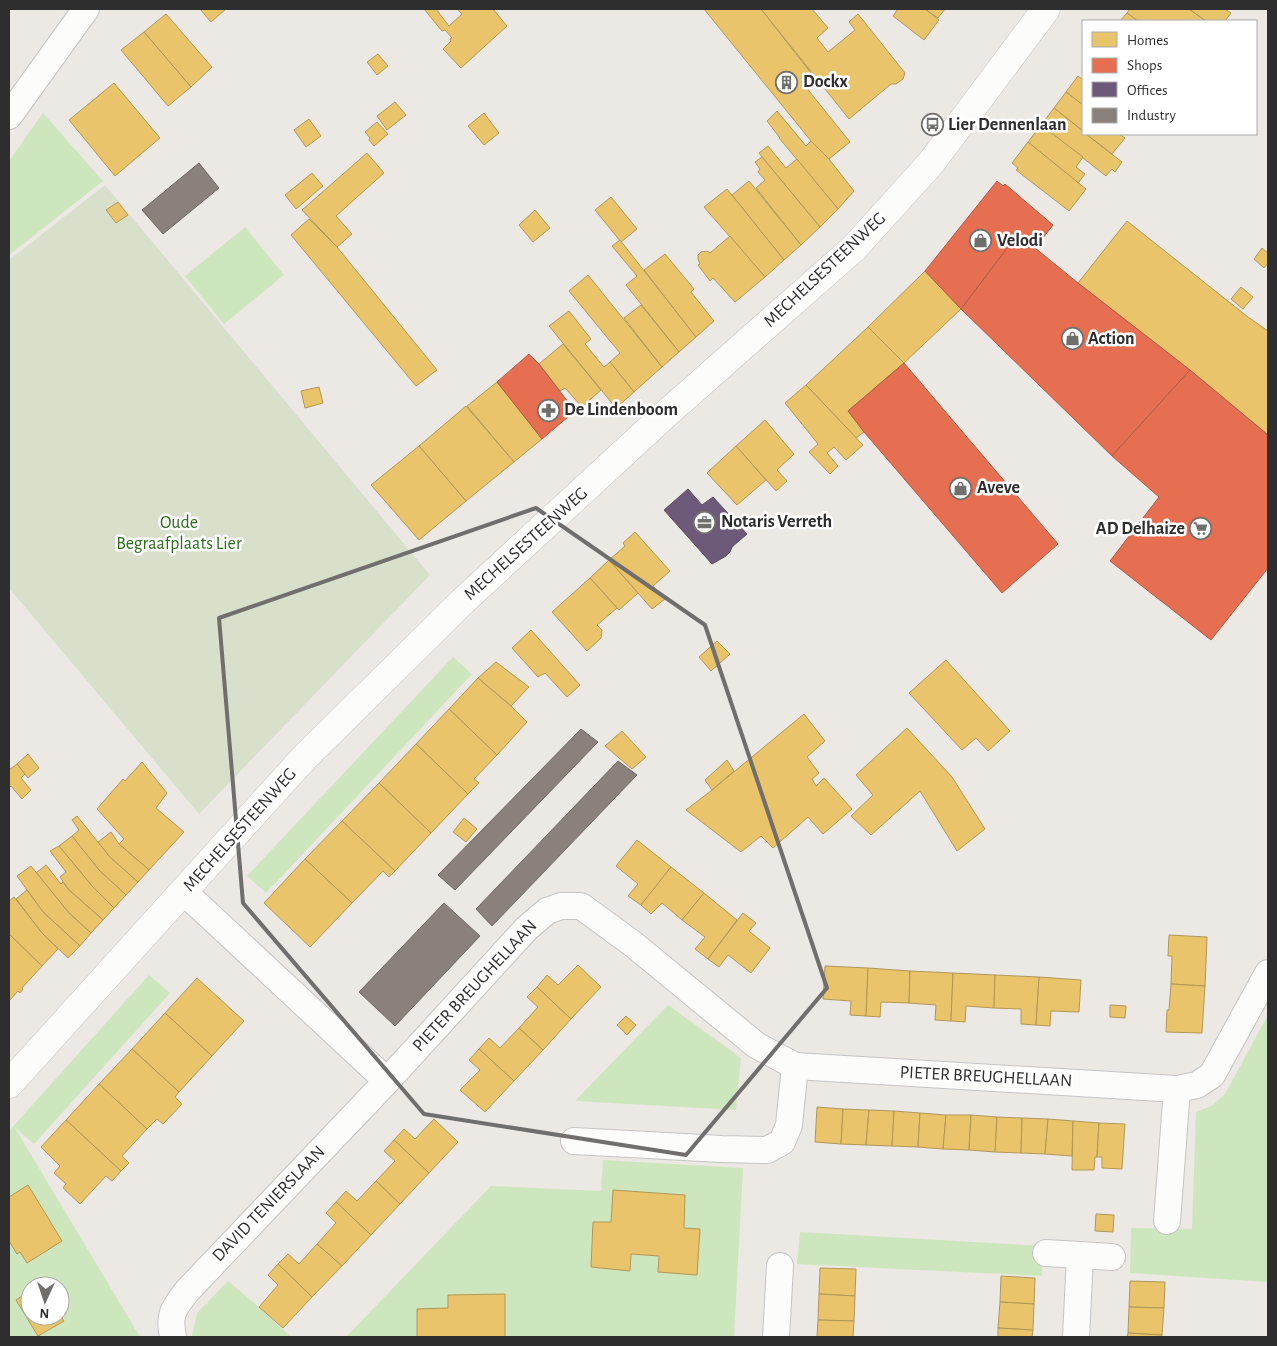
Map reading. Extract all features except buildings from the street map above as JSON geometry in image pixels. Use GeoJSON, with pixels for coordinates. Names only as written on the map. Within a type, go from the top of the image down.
{"type":"FeatureCollection","features":[{"type":"Feature","properties":{"kind":"street"},"geometry":{"type":"LineString","coordinates":[[9,116],[86,9]]}},
{"type":"Feature","properties":{"kind":"street","name":"MECHELSESTEENWEG"},"geometry":{"type":"LineString","coordinates":[[9,1084],[303,759],[463,601],[667,413],[854,248],[931,163],[1046,9]]}},
{"type":"Feature","properties":{"kind":"street"},"geometry":{"type":"LineString","coordinates":[[184,892],[387,1080]]}},
{"type":"Feature","properties":{"kind":"street","name":"PIETER BREUGHELLAAN"},"geometry":{"type":"LineString","coordinates":[[387,1080],[526,929],[548,911],[561,906],[581,906],[633,944],[756,1045],[795,1066],[1177,1089],[1197,1085],[1212,1075],[1268,973]]}},
{"type":"Feature","properties":{"kind":"street"},"geometry":{"type":"LineString","coordinates":[[574,1141],[767,1150],[782,1142],[790,1125],[795,1066]]}},
{"type":"Feature","properties":{"kind":"street","name":"DAVID TENIERSLAAN"},"geometry":{"type":"LineString","coordinates":[[173,1337],[170,1326],[173,1310],[187,1290],[387,1080]]}},
{"type":"Feature","properties":{"kind":"street"},"geometry":{"type":"LineString","coordinates":[[1167,1221],[1177,1089]]}},
{"type":"Feature","properties":{"kind":"street"},"geometry":{"type":"LineString","coordinates":[[1046,1253],[1112,1257]]}},
{"type":"Feature","properties":{"kind":"street"},"geometry":{"type":"LineString","coordinates":[[1076,1337],[1080,1255]]}},
{"type":"Feature","properties":{"kind":"street"},"geometry":{"type":"LineString","coordinates":[[776,1337],[780,1266]]}},
{"type":"Feature","properties":{"kind":"highlighted area"},"geometry":{"type":"Polygon","coordinates":[[[536,508],[705,625],[827,988],[686,1155],[424,1114],[243,903],[219,618],[536,508]]]}},
{"type":"Feature","properties":{"kind":"green space"},"geometry":{"type":"Polygon","coordinates":[[[43,113],[103,181],[9,255],[9,161],[43,113]]]}},
{"type":"Feature","properties":{"kind":"green space","name":"Oude Begraafplaats Lier"},"geometry":{"type":"Polygon","coordinates":[[[105,185],[430,575],[199,814],[9,588],[9,260],[105,185]]]}},
{"type":"Feature","properties":{"kind":"green space"},"geometry":{"type":"Polygon","coordinates":[[[245,227],[284,275],[224,324],[185,276],[245,227]]]}},
{"type":"Feature","properties":{"kind":"green space"},"geometry":{"type":"Polygon","coordinates":[[[453,657],[472,674],[266,893],[247,876],[453,657]]]}},
{"type":"Feature","properties":{"kind":"green space"},"geometry":{"type":"Polygon","coordinates":[[[149,975],[170,993],[34,1144],[15,1128],[140,1337],[9,1337],[9,1131],[149,975]]]}},
{"type":"Feature","properties":{"kind":"green space"},"geometry":{"type":"Polygon","coordinates":[[[668,1005],[741,1058],[736,1110],[575,1101],[668,1005]]]}},
{"type":"Feature","properties":{"kind":"green space"},"geometry":{"type":"Polygon","coordinates":[[[1268,1015],[1268,1282],[1130,1273],[1131,1228],[1192,1229],[1196,1112],[1211,1106],[1225,1094],[1268,1015]]]}},
{"type":"Feature","properties":{"kind":"green space"},"geometry":{"type":"Polygon","coordinates":[[[603,1160],[743,1168],[734,1337],[346,1337],[491,1186],[601,1191],[603,1160]]]}},
{"type":"Feature","properties":{"kind":"green space"},"geometry":{"type":"Polygon","coordinates":[[[800,1232],[1043,1246],[1042,1276],[797,1264],[800,1232]]]}},
{"type":"Feature","properties":{"kind":"green space"},"geometry":{"type":"Polygon","coordinates":[[[228,1281],[291,1337],[193,1337],[197,1313],[228,1281]]]}},
{"type":"Feature","properties":{"kind":"place","name":"Dockx"},"geometry":{"type":"Point","coordinates":[787,82]}},
{"type":"Feature","properties":{"kind":"place","name":"Lier Dennenlaan"},"geometry":{"type":"Point","coordinates":[932,125]}},
{"type":"Feature","properties":{"kind":"place","name":"Velodi"},"geometry":{"type":"Point","coordinates":[981,241]}},
{"type":"Feature","properties":{"kind":"place","name":"Action"},"geometry":{"type":"Point","coordinates":[1072,339]}},
{"type":"Feature","properties":{"kind":"place","name":"De Lindenboom"},"geometry":{"type":"Point","coordinates":[548,410]}},
{"type":"Feature","properties":{"kind":"place","name":"Aveve"},"geometry":{"type":"Point","coordinates":[961,488]}},
{"type":"Feature","properties":{"kind":"place","name":"Notaris Verreth"},"geometry":{"type":"Point","coordinates":[705,522]}},
{"type":"Feature","properties":{"kind":"place","name":"AD Delhaize"},"geometry":{"type":"Point","coordinates":[1201,529]}}]}
